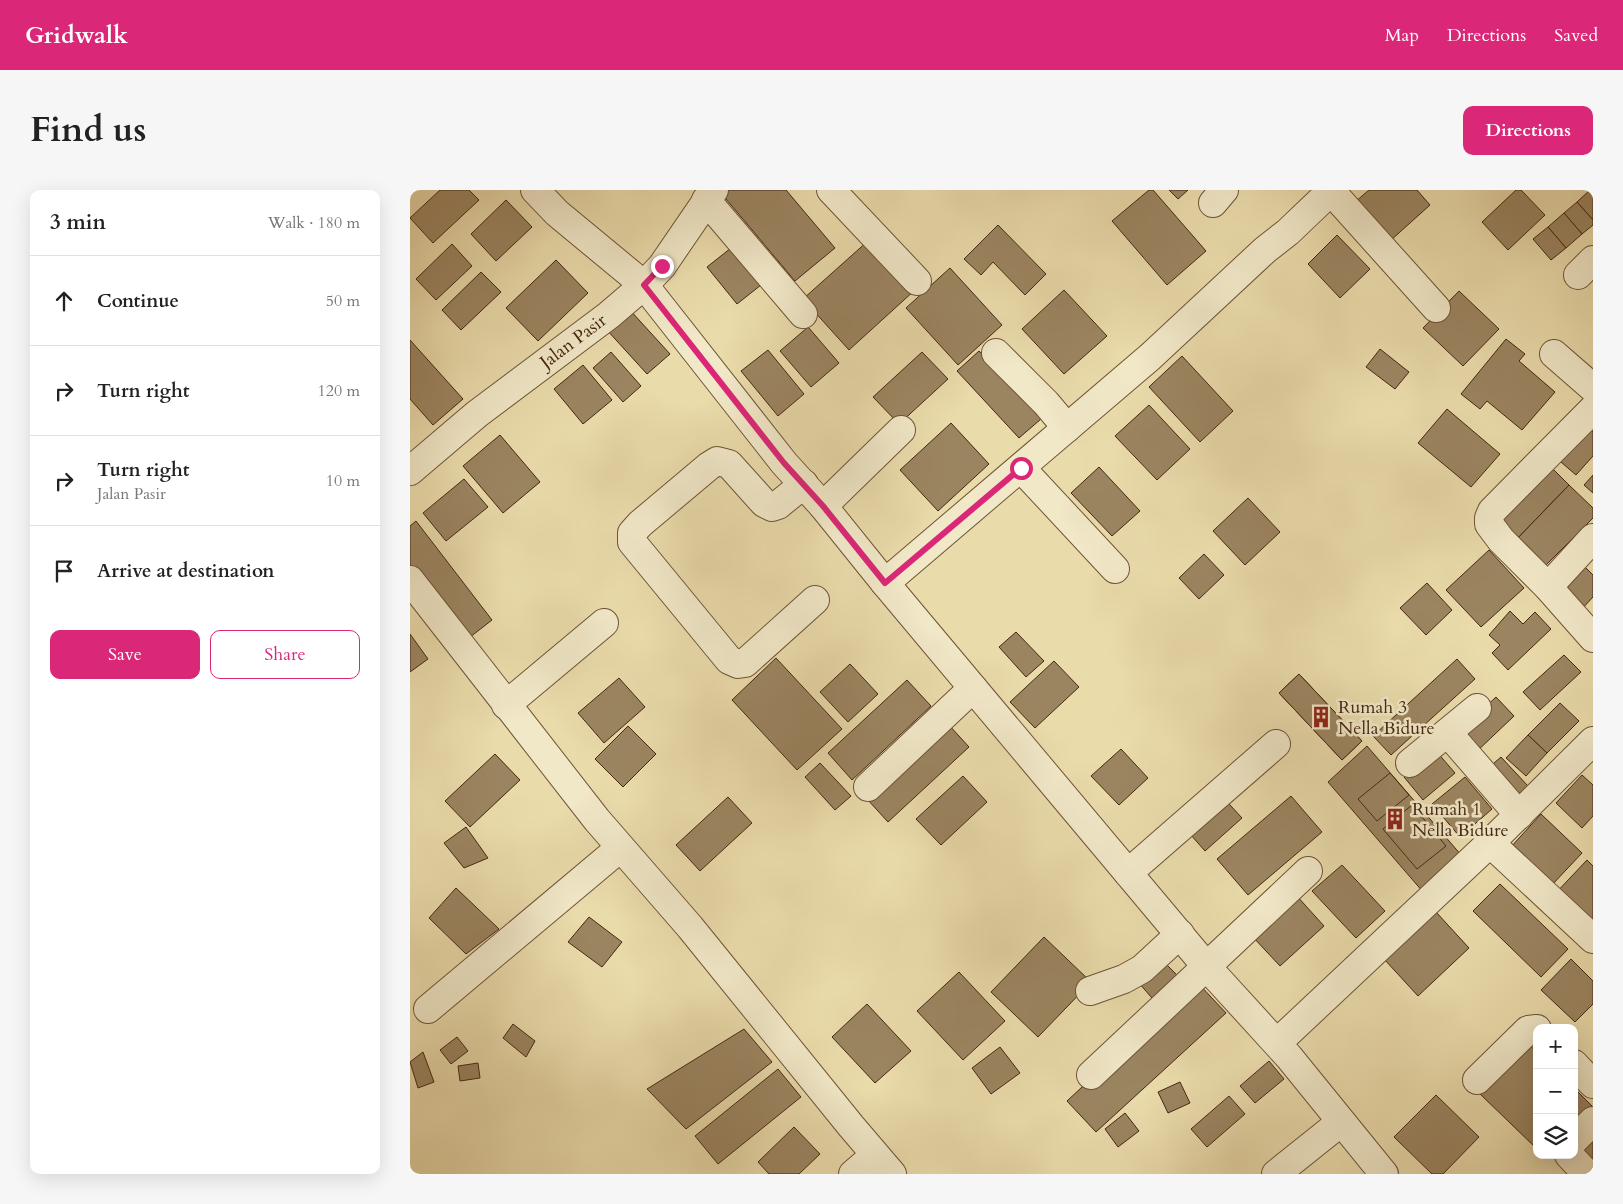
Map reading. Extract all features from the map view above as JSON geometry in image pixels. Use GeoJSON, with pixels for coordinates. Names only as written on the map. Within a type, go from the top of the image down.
{"type":"FeatureCollection","features":[{"type":"Feature","properties":{"kind":"street"},"geometry":{"type":"LineString","coordinates":[[535,190],[557,213],[644,285],[784,463],[823,506],[885,583],[1206,966],[1277,1043],[1384,1174]]}},
{"type":"Feature","properties":{"kind":"street"},"geometry":{"type":"LineString","coordinates":[[831,190],[917,281]]}},
{"type":"Feature","properties":{"kind":"street"},"geometry":{"type":"LineString","coordinates":[[885,583],[1150,357],[1288,232],[1331,190],[1436,308]]}},
{"type":"Feature","properties":{"kind":"street"},"geometry":{"type":"LineString","coordinates":[[710,195],[803,314]]}},
{"type":"Feature","properties":{"kind":"street","name":"Jalan Pasir"},"geometry":{"type":"LineString","coordinates":[[410,471],[477,414],[608,315],[644,285],[662,266],[710,195]]}},
{"type":"Feature","properties":{"kind":"street"},"geometry":{"type":"LineString","coordinates":[[996,354],[1067,428]]}},
{"type":"Feature","properties":{"kind":"street"},"geometry":{"type":"LineString","coordinates":[[1554,354],[1593,388]]}},
{"type":"Feature","properties":{"kind":"street"},"geometry":{"type":"LineString","coordinates":[[1593,409],[1492,511],[1489,518],[1489,524],[1501,540],[1548,587],[1593,638]]}},
{"type":"Feature","properties":{"kind":"street"},"geometry":{"type":"LineString","coordinates":[[823,506],[901,430]]}},
{"type":"Feature","properties":{"kind":"street"},"geometry":{"type":"LineString","coordinates":[[804,484],[778,505],[772,507],[764,503],[729,464],[717,461],[640,524],[632,533],[632,542],[729,660],[738,664],[745,663],[815,600]]}},
{"type":"Feature","properties":{"kind":"street"},"geometry":{"type":"LineString","coordinates":[[1021,468],[1115,569]]}},
{"type":"Feature","properties":{"kind":"street"},"geometry":{"type":"LineString","coordinates":[[1548,587],[1593,538]]}},
{"type":"Feature","properties":{"kind":"street"},"geometry":{"type":"LineString","coordinates":[[410,580],[620,848],[690,927],[884,1164],[853,1174]]}},
{"type":"Feature","properties":{"kind":"street"},"geometry":{"type":"LineString","coordinates":[[506,704],[604,623]]}},
{"type":"Feature","properties":{"kind":"street"},"geometry":{"type":"LineString","coordinates":[[868,787],[973,688]]}},
{"type":"Feature","properties":{"kind":"street"},"geometry":{"type":"LineString","coordinates":[[1410,763],[1477,708]]}},
{"type":"Feature","properties":{"kind":"street"},"geometry":{"type":"LineString","coordinates":[[1448,733],[1519,815]]}},
{"type":"Feature","properties":{"kind":"street"},"geometry":{"type":"LineString","coordinates":[[1277,1043],[1490,844],[1593,741]]}},
{"type":"Feature","properties":{"kind":"street"},"geometry":{"type":"LineString","coordinates":[[1128,873],[1276,744]]}},
{"type":"Feature","properties":{"kind":"street"},"geometry":{"type":"LineString","coordinates":[[1490,844],[1593,939]]}},
{"type":"Feature","properties":{"kind":"street"},"geometry":{"type":"LineString","coordinates":[[428,1009],[620,848]]}},
{"type":"Feature","properties":{"kind":"street"},"geometry":{"type":"LineString","coordinates":[[1091,1074],[1308,870]]}},
{"type":"Feature","properties":{"kind":"street"},"geometry":{"type":"LineString","coordinates":[[1090,991],[1124,980],[1142,970],[1180,934]]}},
{"type":"Feature","properties":{"kind":"street"},"geometry":{"type":"LineString","coordinates":[[1477,1080],[1528,1030],[1533,1029]]}},
{"type":"Feature","properties":{"kind":"street"},"geometry":{"type":"LineString","coordinates":[[1578,1068],[1593,1084]]}},
{"type":"Feature","properties":{"kind":"street"},"geometry":{"type":"LineString","coordinates":[[1578,1136],[1593,1121]]}},
{"type":"Feature","properties":{"kind":"street"},"geometry":{"type":"LineString","coordinates":[[1276,1174],[1341,1122]]}},
{"type":"Feature","properties":{"kind":"street"},"geometry":{"type":"LineString","coordinates":[[1573,1159],[1587,1174]]}},
{"type":"Feature","properties":{"kind":"building"},"geometry":{"type":"Polygon","coordinates":[[[440,190],[469,190],[479,200],[433,243],[410,218],[440,190]]]}},
{"type":"Feature","properties":{"kind":"building"},"geometry":{"type":"Polygon","coordinates":[[[724,190],[786,190],[835,248],[795,281],[721,193],[724,190]]]}},
{"type":"Feature","properties":{"kind":"building"},"geometry":{"type":"Polygon","coordinates":[[[1149,190],[1153,190],[1206,251],[1167,285],[1112,221],[1149,190]]]}},
{"type":"Feature","properties":{"kind":"building"},"geometry":{"type":"Polygon","coordinates":[[[1169,190],[1188,190],[1178,199],[1169,190]]]}},
{"type":"Feature","properties":{"kind":"building"},"geometry":{"type":"Polygon","coordinates":[[[1369,190],[1417,190],[1430,205],[1390,241],[1355,202],[1369,190]]]}},
{"type":"Feature","properties":{"kind":"building"},"geometry":{"type":"Polygon","coordinates":[[[1516,190],[1521,190],[1545,215],[1508,250],[1482,222],[1516,190]]]}},
{"type":"Feature","properties":{"kind":"building"},"geometry":{"type":"Polygon","coordinates":[[[1590,190],[1593,193],[1593,220],[1577,202],[1590,190]]]}},
{"type":"Feature","properties":{"kind":"building"},"geometry":{"type":"Polygon","coordinates":[[[506,200],[532,227],[496,261],[471,234],[506,200]]]}},
{"type":"Feature","properties":{"kind":"building"},"geometry":{"type":"Polygon","coordinates":[[[1577,202],[1593,220],[1593,225],[1582,234],[1564,213],[1577,202]]]}},
{"type":"Feature","properties":{"kind":"building"},"geometry":{"type":"Polygon","coordinates":[[[1564,213],[1582,234],[1566,248],[1548,227],[1564,213]]]}},
{"type":"Feature","properties":{"kind":"building"},"geometry":{"type":"Polygon","coordinates":[[[998,225],[1046,274],[1025,295],[993,262],[981,275],[964,259],[998,225]]]}},
{"type":"Feature","properties":{"kind":"building"},"geometry":{"type":"Polygon","coordinates":[[[1548,227],[1566,248],[1551,260],[1533,239],[1548,227]]]}},
{"type":"Feature","properties":{"kind":"building"},"geometry":{"type":"Polygon","coordinates":[[[1337,235],[1370,269],[1340,298],[1308,264],[1337,235]]]}},
{"type":"Feature","properties":{"kind":"building"},"geometry":{"type":"Polygon","coordinates":[[[869,240],[915,290],[849,350],[803,299],[869,240]]]}},
{"type":"Feature","properties":{"kind":"building"},"geometry":{"type":"Polygon","coordinates":[[[452,244],[472,266],[436,300],[416,279],[452,244]]]}},
{"type":"Feature","properties":{"kind":"building"},"geometry":{"type":"Polygon","coordinates":[[[731,248],[761,285],[737,304],[707,267],[731,248]]]}},
{"type":"Feature","properties":{"kind":"building"},"geometry":{"type":"Polygon","coordinates":[[[556,260],[588,293],[538,341],[506,308],[556,260]]]}},
{"type":"Feature","properties":{"kind":"building"},"geometry":{"type":"Polygon","coordinates":[[[950,268],[1002,325],[958,365],[906,308],[950,268]]]}},
{"type":"Feature","properties":{"kind":"building"},"geometry":{"type":"Polygon","coordinates":[[[481,272],[501,292],[461,330],[442,310],[481,272]]]}},
{"type":"Feature","properties":{"kind":"building"},"geometry":{"type":"Polygon","coordinates":[[[1064,290],[1107,336],[1064,374],[1022,329],[1064,290]]]}},
{"type":"Feature","properties":{"kind":"building"},"geometry":{"type":"Polygon","coordinates":[[[1459,291],[1499,329],[1463,366],[1423,328],[1459,291]]]}},
{"type":"Feature","properties":{"kind":"building"},"geometry":{"type":"Polygon","coordinates":[[[629,309],[670,354],[647,374],[606,329],[629,309]]]}},
{"type":"Feature","properties":{"kind":"building"},"geometry":{"type":"Polygon","coordinates":[[[808,327],[839,363],[811,387],[780,351],[808,327]]]}},
{"type":"Feature","properties":{"kind":"building"},"geometry":{"type":"Polygon","coordinates":[[[1506,339],[1525,354],[1519,361],[1555,392],[1522,430],[1487,401],[1480,409],[1461,394],[1506,339]]]}},
{"type":"Feature","properties":{"kind":"building"},"geometry":{"type":"Polygon","coordinates":[[[410,340],[463,399],[433,425],[410,399],[410,340]]]}},
{"type":"Feature","properties":{"kind":"building"},"geometry":{"type":"Polygon","coordinates":[[[1380,349],[1409,372],[1395,389],[1366,367],[1380,349]]]}},
{"type":"Feature","properties":{"kind":"building"},"geometry":{"type":"Polygon","coordinates":[[[768,350],[804,394],[778,416],[741,371],[768,350]]]}},
{"type":"Feature","properties":{"kind":"building"},"geometry":{"type":"Polygon","coordinates":[[[979,351],[1041,419],[1019,438],[957,371],[979,351]]]}},
{"type":"Feature","properties":{"kind":"building"},"geometry":{"type":"Polygon","coordinates":[[[611,352],[641,386],[623,402],[593,368],[611,352]]]}},
{"type":"Feature","properties":{"kind":"building"},"geometry":{"type":"Polygon","coordinates":[[[922,352],[948,379],[899,424],[873,397],[922,352]]]}},
{"type":"Feature","properties":{"kind":"building"},"geometry":{"type":"Polygon","coordinates":[[[1182,356],[1233,411],[1200,442],[1149,387],[1182,356]]]}},
{"type":"Feature","properties":{"kind":"building"},"geometry":{"type":"Polygon","coordinates":[[[583,365],[612,400],[583,424],[554,389],[583,365]]]}},
{"type":"Feature","properties":{"kind":"building"},"geometry":{"type":"Polygon","coordinates":[[[1149,405],[1190,449],[1157,480],[1115,436],[1149,405]]]}},
{"type":"Feature","properties":{"kind":"building"},"geometry":{"type":"Polygon","coordinates":[[[1447,409],[1500,454],[1471,487],[1418,443],[1447,409]]]}},
{"type":"Feature","properties":{"kind":"building"},"geometry":{"type":"Polygon","coordinates":[[[951,423],[989,464],[938,511],[900,470],[951,423]]]}},
{"type":"Feature","properties":{"kind":"building"},"geometry":{"type":"Polygon","coordinates":[[[1583,423],[1593,432],[1593,456],[1576,475],[1554,456],[1583,423]]]}},
{"type":"Feature","properties":{"kind":"building"},"geometry":{"type":"Polygon","coordinates":[[[500,435],[540,482],[503,513],[463,466],[500,435]]]}},
{"type":"Feature","properties":{"kind":"building"},"geometry":{"type":"Polygon","coordinates":[[[1550,466],[1569,485],[1515,541],[1495,521],[1550,466]]]}},
{"type":"Feature","properties":{"kind":"building"},"geometry":{"type":"Polygon","coordinates":[[[1099,467],[1140,511],[1112,536],[1071,493],[1099,467]]]}},
{"type":"Feature","properties":{"kind":"building"},"geometry":{"type":"Polygon","coordinates":[[[1593,475],[1593,493],[1584,485],[1593,475]]]}},
{"type":"Feature","properties":{"kind":"building"},"geometry":{"type":"Polygon","coordinates":[[[464,479],[488,507],[446,541],[423,513],[464,479]]]}},
{"type":"Feature","properties":{"kind":"building"},"geometry":{"type":"Polygon","coordinates":[[[1569,485],[1593,508],[1593,518],[1543,568],[1515,541],[1569,485]]]}},
{"type":"Feature","properties":{"kind":"building"},"geometry":{"type":"Polygon","coordinates":[[[1248,498],[1280,532],[1245,565],[1213,531],[1248,498]]]}},
{"type":"Feature","properties":{"kind":"building"},"geometry":{"type":"Polygon","coordinates":[[[416,521],[492,620],[465,641],[410,570],[410,526],[416,521]]]}},
{"type":"Feature","properties":{"kind":"building"},"geometry":{"type":"Polygon","coordinates":[[[1489,550],[1524,588],[1481,627],[1446,590],[1489,550]]]}},
{"type":"Feature","properties":{"kind":"building"},"geometry":{"type":"Polygon","coordinates":[[[1204,554],[1224,575],[1199,599],[1179,578],[1204,554]]]}},
{"type":"Feature","properties":{"kind":"building"},"geometry":{"type":"Polygon","coordinates":[[[1580,562],[1593,575],[1593,597],[1580,611],[1555,587],[1580,562]]]}},
{"type":"Feature","properties":{"kind":"building"},"geometry":{"type":"Polygon","coordinates":[[[1427,583],[1452,610],[1426,635],[1400,608],[1427,583]]]}},
{"type":"Feature","properties":{"kind":"building"},"geometry":{"type":"Polygon","coordinates":[[[1510,611],[1523,624],[1535,612],[1551,629],[1508,670],[1492,653],[1500,645],[1489,635],[1510,611]]]}},
{"type":"Feature","properties":{"kind":"building"},"geometry":{"type":"Polygon","coordinates":[[[1016,632],[1044,661],[1026,677],[999,647],[1016,632]]]}},
{"type":"Feature","properties":{"kind":"building"},"geometry":{"type":"Polygon","coordinates":[[[410,634],[428,659],[410,672],[410,634]]]}},
{"type":"Feature","properties":{"kind":"building"},"geometry":{"type":"Polygon","coordinates":[[[1564,655],[1581,672],[1540,710],[1523,692],[1564,655]]]}},
{"type":"Feature","properties":{"kind":"building"},"geometry":{"type":"Polygon","coordinates":[[[776,658],[842,729],[797,770],[732,700],[776,658]]]}},
{"type":"Feature","properties":{"kind":"building"},"geometry":{"type":"Polygon","coordinates":[[[1457,659],[1475,679],[1391,755],[1373,736],[1457,659]]]}},
{"type":"Feature","properties":{"kind":"building"},"geometry":{"type":"Polygon","coordinates":[[[1054,661],[1079,687],[1035,728],[1010,702],[1054,661]]]}},
{"type":"Feature","properties":{"kind":"building"},"geometry":{"type":"Polygon","coordinates":[[[850,664],[878,694],[848,722],[820,692],[850,664]]]}},
{"type":"Feature","properties":{"kind":"building","name":"Rumah 3 Nella Bidure"},"geometry":{"type":"Polygon","coordinates":[[[1299,674],[1362,741],[1342,760],[1279,693],[1299,674]]]}},
{"type":"Feature","properties":{"kind":"building","name":"Rumah 3 Nella Bidure"},"geometry":{"type":"Polygon","coordinates":[[[1299,674],[1362,741],[1342,760],[1279,693],[1299,674]]]}},
{"type":"Feature","properties":{"kind":"building"},"geometry":{"type":"Polygon","coordinates":[[[619,678],[645,707],[604,743],[578,713],[619,678]]]}},
{"type":"Feature","properties":{"kind":"building"},"geometry":{"type":"Polygon","coordinates":[[[907,680],[931,706],[852,780],[828,753],[907,680]]]}},
{"type":"Feature","properties":{"kind":"building"},"geometry":{"type":"Polygon","coordinates":[[[1496,697],[1514,716],[1474,754],[1456,735],[1496,697]]]}},
{"type":"Feature","properties":{"kind":"building"},"geometry":{"type":"Polygon","coordinates":[[[1560,703],[1579,721],[1547,753],[1528,735],[1560,703]]]}},
{"type":"Feature","properties":{"kind":"building"},"geometry":{"type":"Polygon","coordinates":[[[948,724],[969,747],[888,822],[867,799],[948,724]]]}},
{"type":"Feature","properties":{"kind":"building"},"geometry":{"type":"Polygon","coordinates":[[[628,726],[656,754],[623,787],[595,759],[628,726]]]}},
{"type":"Feature","properties":{"kind":"building"},"geometry":{"type":"Polygon","coordinates":[[[1528,735],[1547,753],[1526,776],[1506,758],[1528,735]]]}},
{"type":"Feature","properties":{"kind":"building","name":"Rumah 1 Nella Bidure"},"geometry":{"type":"Polygon","coordinates":[[[1367,746],[1462,856],[1424,893],[1328,782],[1367,746]]]}},
{"type":"Feature","properties":{"kind":"building"},"geometry":{"type":"Polygon","coordinates":[[[1121,749],[1148,778],[1119,805],[1091,776],[1121,749]]]}},
{"type":"Feature","properties":{"kind":"building"},"geometry":{"type":"Polygon","coordinates":[[[1436,751],[1455,773],[1423,800],[1404,777],[1436,751]]]}},
{"type":"Feature","properties":{"kind":"building"},"geometry":{"type":"Polygon","coordinates":[[[495,754],[520,780],[470,827],[445,801],[495,754]]]}},
{"type":"Feature","properties":{"kind":"building"},"geometry":{"type":"Polygon","coordinates":[[[1501,757],[1528,786],[1513,799],[1486,770],[1501,757]]]}},
{"type":"Feature","properties":{"kind":"building"},"geometry":{"type":"Polygon","coordinates":[[[820,763],[851,796],[835,810],[805,777],[820,763]]]}},
{"type":"Feature","properties":{"kind":"building"},"geometry":{"type":"Polygon","coordinates":[[[1390,773],[1409,795],[1377,821],[1358,799],[1390,773]]]}},
{"type":"Feature","properties":{"kind":"building"},"geometry":{"type":"Polygon","coordinates":[[[1582,775],[1593,785],[1593,816],[1582,828],[1556,803],[1582,775]]]}},
{"type":"Feature","properties":{"kind":"building"},"geometry":{"type":"Polygon","coordinates":[[[963,776],[987,802],[941,845],[916,819],[963,776]]]}},
{"type":"Feature","properties":{"kind":"building"},"geometry":{"type":"Polygon","coordinates":[[[1465,777],[1492,809],[1460,837],[1432,804],[1465,777]]]}},
{"type":"Feature","properties":{"kind":"building"},"geometry":{"type":"Polygon","coordinates":[[[1219,793],[1242,818],[1205,851],[1183,826],[1219,793]]]}},
{"type":"Feature","properties":{"kind":"building"},"geometry":{"type":"Polygon","coordinates":[[[1291,796],[1322,832],[1248,895],[1217,859],[1291,796]]]}},
{"type":"Feature","properties":{"kind":"building"},"geometry":{"type":"Polygon","coordinates":[[[728,797],[752,823],[700,871],[676,845],[728,797]]]}},
{"type":"Feature","properties":{"kind":"building"},"geometry":{"type":"Polygon","coordinates":[[[1412,805],[1446,846],[1417,869],[1383,829],[1412,805]]]}},
{"type":"Feature","properties":{"kind":"building"},"geometry":{"type":"Polygon","coordinates":[[[1541,814],[1582,853],[1551,886],[1510,848],[1541,814]]]}},
{"type":"Feature","properties":{"kind":"building"},"geometry":{"type":"Polygon","coordinates":[[[466,827],[488,858],[464,868],[444,843],[466,827]]]}},
{"type":"Feature","properties":{"kind":"building"},"geometry":{"type":"Polygon","coordinates":[[[1587,860],[1593,866],[1593,920],[1553,896],[1587,860]]]}},
{"type":"Feature","properties":{"kind":"building"},"geometry":{"type":"Polygon","coordinates":[[[1342,865],[1385,911],[1356,938],[1312,891],[1342,865]]]}},
{"type":"Feature","properties":{"kind":"building"},"geometry":{"type":"Polygon","coordinates":[[[1500,884],[1568,949],[1541,977],[1473,911],[1500,884]]]}},
{"type":"Feature","properties":{"kind":"building"},"geometry":{"type":"Polygon","coordinates":[[[456,888],[499,929],[466,954],[429,918],[456,888]]]}},
{"type":"Feature","properties":{"kind":"building"},"geometry":{"type":"Polygon","coordinates":[[[1296,895],[1324,926],[1280,966],[1252,936],[1296,895]]]}},
{"type":"Feature","properties":{"kind":"building"},"geometry":{"type":"Polygon","coordinates":[[[1436,912],[1469,948],[1418,996],[1384,959],[1436,912]]]}},
{"type":"Feature","properties":{"kind":"building"},"geometry":{"type":"Polygon","coordinates":[[[589,917],[622,942],[602,967],[568,942],[589,917]]]}},
{"type":"Feature","properties":{"kind":"building"},"geometry":{"type":"Polygon","coordinates":[[[1044,937],[1091,982],[1038,1037],[991,992],[1044,937]]]}},
{"type":"Feature","properties":{"kind":"building"},"geometry":{"type":"Polygon","coordinates":[[[1571,959],[1593,981],[1593,1004],[1575,1022],[1541,990],[1571,959]]]}},
{"type":"Feature","properties":{"kind":"building"},"geometry":{"type":"Polygon","coordinates":[[[1162,960],[1177,975],[1152,998],[1138,982],[1162,960]]]}},
{"type":"Feature","properties":{"kind":"building"},"geometry":{"type":"Polygon","coordinates":[[[959,972],[1005,1021],[963,1060],[917,1011],[959,972]]]}},
{"type":"Feature","properties":{"kind":"building"},"geometry":{"type":"Polygon","coordinates":[[[1196,981],[1226,1013],[1096,1132],[1067,1101],[1196,981]]]}},
{"type":"Feature","properties":{"kind":"building"},"geometry":{"type":"Polygon","coordinates":[[[867,1004],[911,1051],[875,1083],[832,1037],[867,1004]]]}},
{"type":"Feature","properties":{"kind":"building"},"geometry":{"type":"Polygon","coordinates":[[[513,1024],[535,1041],[526,1057],[503,1038],[513,1024]]]}},
{"type":"Feature","properties":{"kind":"building"},"geometry":{"type":"Polygon","coordinates":[[[744,1029],[772,1062],[686,1129],[647,1089],[744,1029]]]}},
{"type":"Feature","properties":{"kind":"building"},"geometry":{"type":"Polygon","coordinates":[[[457,1037],[468,1051],[451,1064],[440,1050],[457,1037]]]}},
{"type":"Feature","properties":{"kind":"building"},"geometry":{"type":"Polygon","coordinates":[[[1527,1043],[1533,1048],[1533,1145],[1479,1093],[1527,1043]]]}},
{"type":"Feature","properties":{"kind":"building"},"geometry":{"type":"Polygon","coordinates":[[[1000,1047],[1020,1073],[991,1094],[972,1068],[1000,1047]]]}},
{"type":"Feature","properties":{"kind":"building"},"geometry":{"type":"Polygon","coordinates":[[[423,1052],[434,1082],[418,1088],[410,1062],[423,1052]]]}},
{"type":"Feature","properties":{"kind":"building"},"geometry":{"type":"Polygon","coordinates":[[[1269,1061],[1284,1079],[1255,1103],[1240,1086],[1269,1061]]]}},
{"type":"Feature","properties":{"kind":"building"},"geometry":{"type":"Polygon","coordinates":[[[478,1063],[480,1078],[460,1081],[458,1066],[478,1063]]]}},
{"type":"Feature","properties":{"kind":"building"},"geometry":{"type":"Polygon","coordinates":[[[778,1069],[801,1097],[718,1164],[695,1136],[778,1069]]]}},
{"type":"Feature","properties":{"kind":"building"},"geometry":{"type":"Polygon","coordinates":[[[1180,1082],[1190,1103],[1168,1113],[1158,1092],[1180,1082]]]}},
{"type":"Feature","properties":{"kind":"building"},"geometry":{"type":"Polygon","coordinates":[[[1578,1092],[1592,1106],[1578,1120],[1578,1092]]]}},
{"type":"Feature","properties":{"kind":"building"},"geometry":{"type":"Polygon","coordinates":[[[1436,1095],[1479,1137],[1443,1174],[1432,1174],[1394,1137],[1436,1095]]]}},
{"type":"Feature","properties":{"kind":"building"},"geometry":{"type":"Polygon","coordinates":[[[1229,1096],[1245,1114],[1207,1147],[1191,1129],[1229,1096]]]}},
{"type":"Feature","properties":{"kind":"building"},"geometry":{"type":"Polygon","coordinates":[[[1125,1113],[1139,1131],[1118,1147],[1105,1129],[1125,1113]]]}},
{"type":"Feature","properties":{"kind":"building"},"geometry":{"type":"Polygon","coordinates":[[[794,1127],[820,1154],[799,1174],[769,1174],[758,1162],[794,1127]]]}},
{"type":"Feature","properties":{"kind":"building"},"geometry":{"type":"Polygon","coordinates":[[[1593,1127],[1593,1165],[1578,1153],[1578,1145],[1593,1127]]]}},
{"type":"Feature","properties":{"kind":"place","name":"Rumah 3 Nella Bidure"},"geometry":{"type":"Point","coordinates":[1321,717]}},
{"type":"Feature","properties":{"kind":"place","name":"Rumah 1 Nella Bidure"},"geometry":{"type":"Point","coordinates":[1395,819]}},
{"type":"Feature","properties":{"kind":"route"},"geometry":{"type":"LineString","coordinates":[[662,266],[644,285],[784,463],[823,506],[885,583],[1021,468]]}}]}
